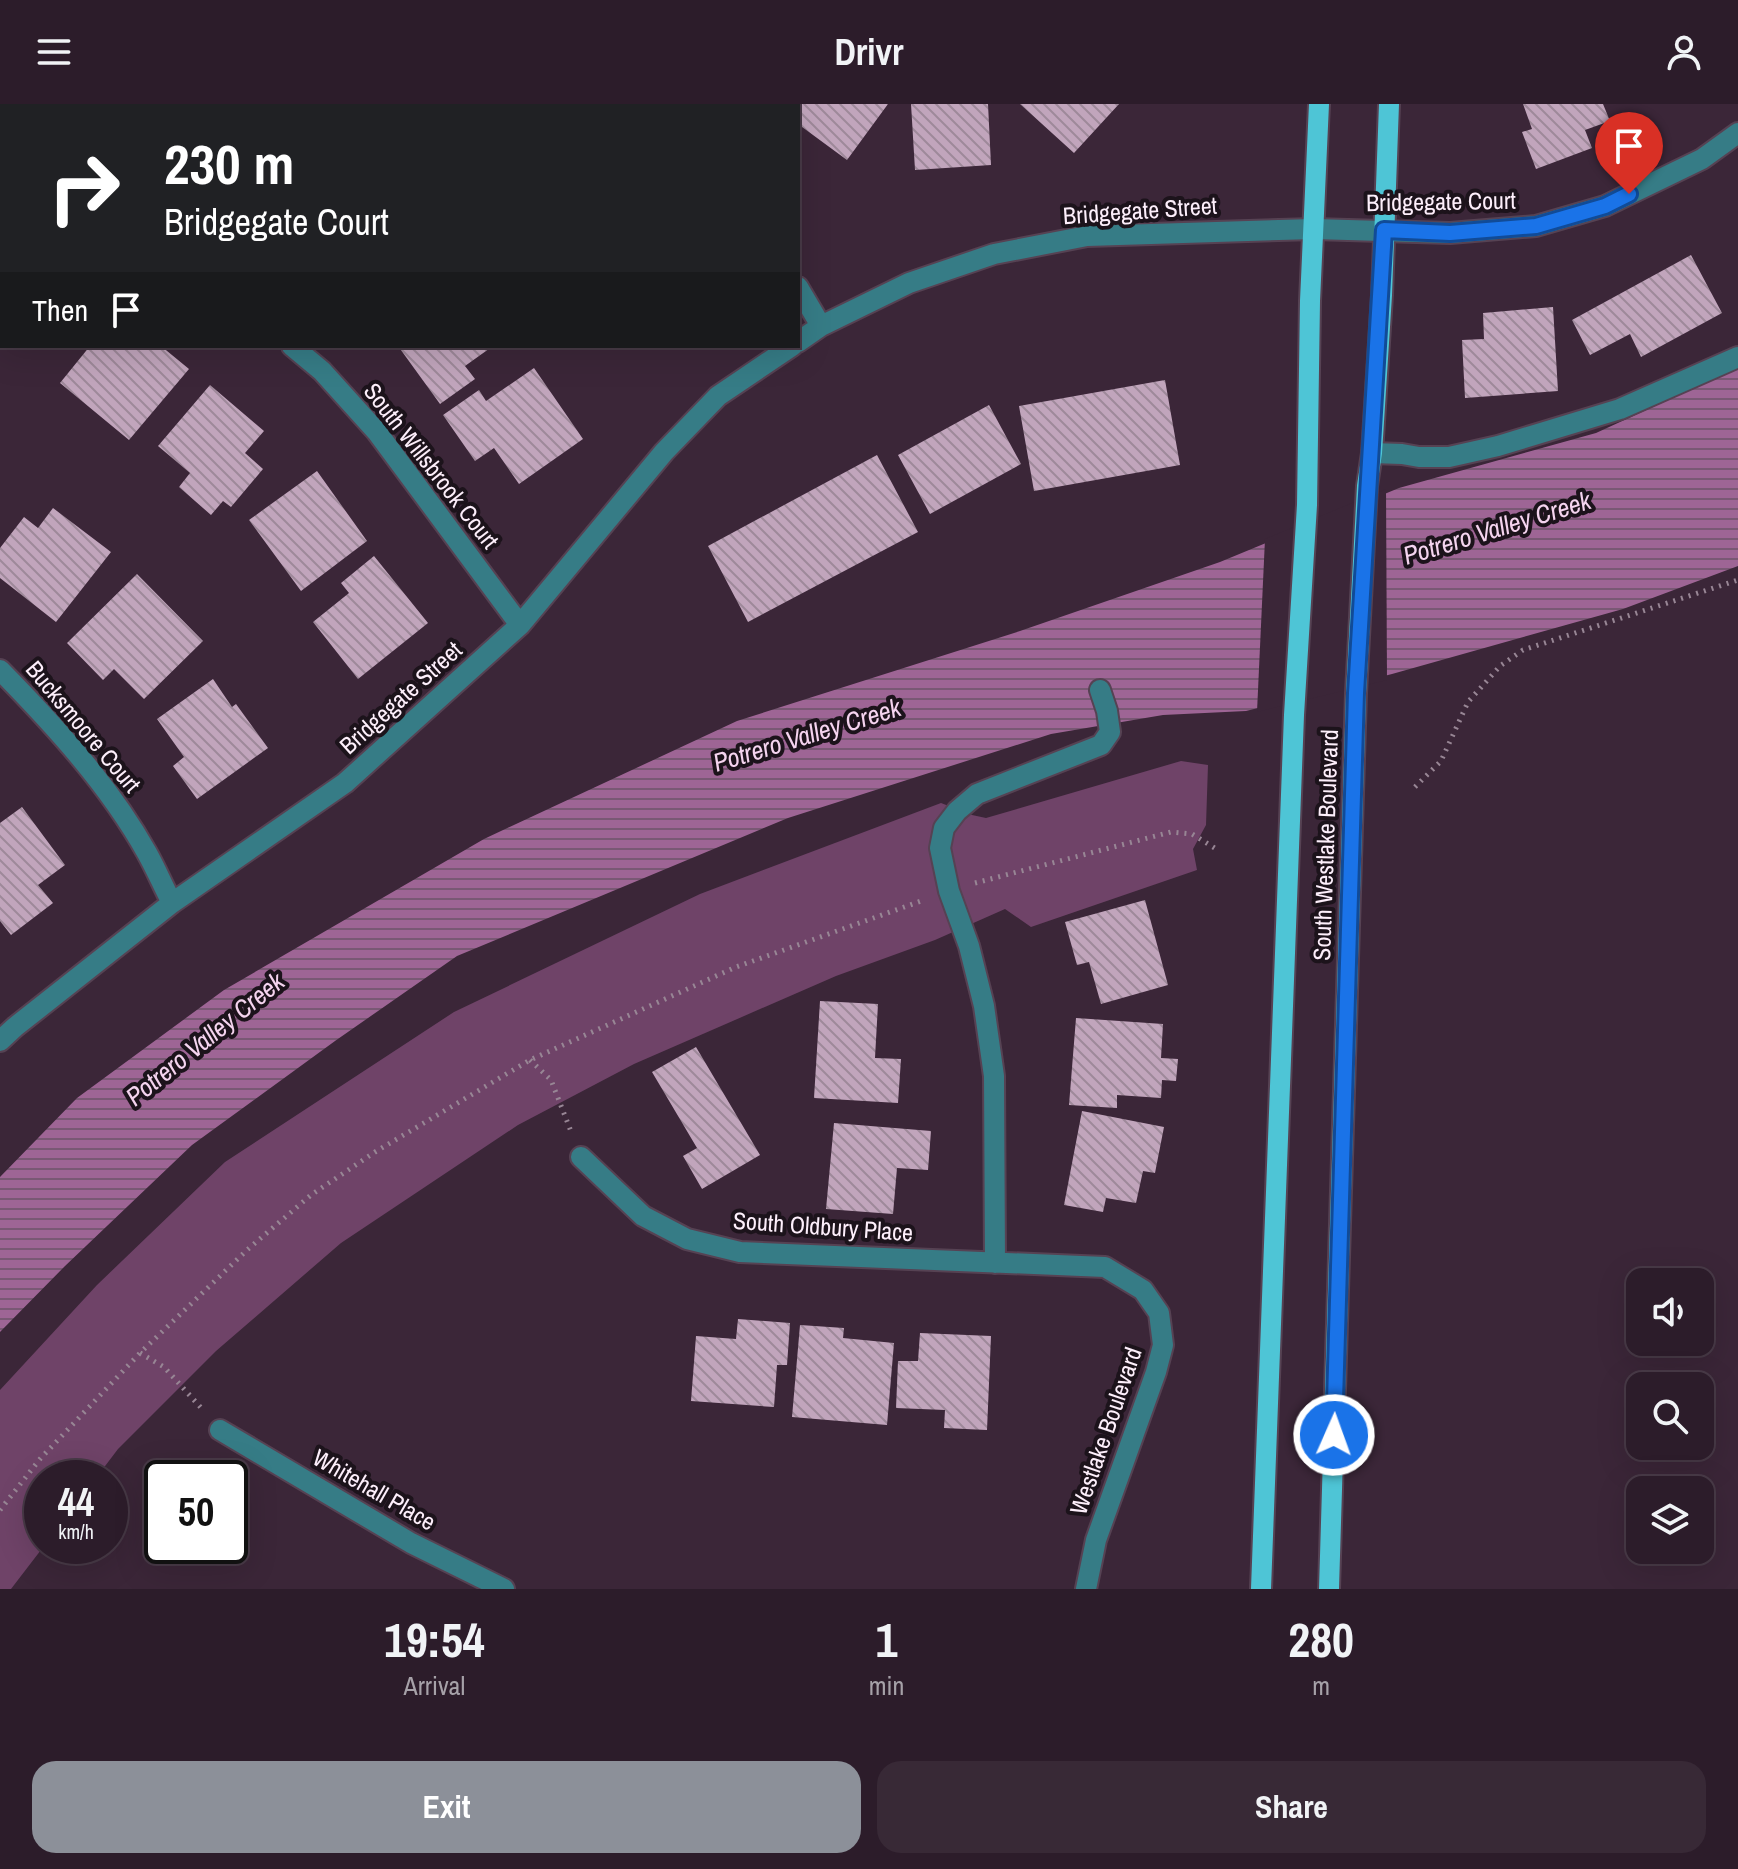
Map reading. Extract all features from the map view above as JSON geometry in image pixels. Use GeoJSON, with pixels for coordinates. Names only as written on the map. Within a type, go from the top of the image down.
{"type":"FeatureCollection","features":[{"type":"Feature","properties":{"kind":"main road","name":"South Westlake Boulevard"},"geometry":{"type":"LineString","coordinates":[[1261,1589],[1294,715],[1307,505],[1310,301],[1319,104]]}},
{"type":"Feature","properties":{"kind":"main road","name":"South Westlake Boulevard"},"geometry":{"type":"LineString","coordinates":[[1329,1589],[1356,693],[1367,486],[1372,453],[1389,104]]}},
{"type":"Feature","properties":{"kind":"street","name":"Bridgegate Court"},"geometry":{"type":"LineString","coordinates":[[1314,229],[1450,233],[1536,226],[1605,206],[1702,159],[1738,133]]}},
{"type":"Feature","properties":{"kind":"street","name":"Bridgegate Street"},"geometry":{"type":"LineString","coordinates":[[800,341],[821,326],[909,283],[994,254],[1087,236],[1314,229]]}},
{"type":"Feature","properties":{"kind":"street"},"geometry":{"type":"LineString","coordinates":[[800,290],[821,326]]}},
{"type":"Feature","properties":{"kind":"street","name":"South Willsbrook Court"},"geometry":{"type":"LineString","coordinates":[[294,348],[322,371],[377,432],[520,625]]}},
{"type":"Feature","properties":{"kind":"street","name":"Bridgegate Street"},"geometry":{"type":"LineString","coordinates":[[0,1041],[172,903],[345,783],[520,625],[664,452],[718,396],[789,348]]}},
{"type":"Feature","properties":{"kind":"street"},"geometry":{"type":"LineString","coordinates":[[1372,453],[1449,457],[1498,446],[1620,409],[1738,357]]}},
{"type":"Feature","properties":{"kind":"street","name":"Bucksmoore Court"},"geometry":{"type":"LineString","coordinates":[[0,670],[43,714],[101,783],[146,851],[172,903]]}},
{"type":"Feature","properties":{"kind":"street"},"geometry":{"type":"LineString","coordinates":[[995,1263],[994,1076],[984,1006],[969,946],[949,891],[940,848],[944,828],[957,811],[977,794],[1101,745],[1110,732],[1100,690]]}},
{"type":"Feature","properties":{"kind":"street","name":"South Oldbury Place"},"geometry":{"type":"LineString","coordinates":[[581,1157],[643,1216],[687,1239],[740,1252],[1105,1267]]}},
{"type":"Feature","properties":{"kind":"street","name":"Westlake Boulevard"},"geometry":{"type":"LineString","coordinates":[[1086,1589],[1096,1540],[1163,1345],[1159,1313],[1143,1290],[1105,1267]]}},
{"type":"Feature","properties":{"kind":"street","name":"Whitehall Place"},"geometry":{"type":"LineString","coordinates":[[220,1430],[411,1543],[504,1589]]}},
{"type":"Feature","properties":{"kind":"path"},"geometry":{"type":"LineString","coordinates":[[1415,787],[1441,761],[1468,702],[1500,666],[1523,650],[1738,580]]}},
{"type":"Feature","properties":{"kind":"path"},"geometry":{"type":"LineString","coordinates":[[0,1510],[40,1459],[140,1353],[247,1250],[311,1195],[375,1152],[530,1060],[736,967],[949,891],[1171,832],[1192,834],[1218,850]]}},
{"type":"Feature","properties":{"kind":"path"},"geometry":{"type":"LineString","coordinates":[[530,1060],[551,1080],[581,1157]]}},
{"type":"Feature","properties":{"kind":"path"},"geometry":{"type":"LineString","coordinates":[[140,1353],[164,1367],[220,1430]]}},
{"type":"Feature","properties":{"kind":"shaded area"},"geometry":{"type":"Polygon","coordinates":[[[1181,761],[1208,765],[1206,825],[1193,849],[1197,870],[1031,927],[1005,909],[935,940],[836,976],[634,1064],[518,1125],[341,1243],[216,1351],[110,1460],[24,1460],[24,1564],[30,1564],[11,1589],[0,1589],[0,1390],[97,1285],[225,1162],[454,1012],[700,894],[941,803],[986,818],[1181,761]]]}},
{"type":"Feature","properties":{"kind":"water","name":"Potrero Valley Creek"},"geometry":{"type":"Polygon","coordinates":[[[1738,368],[1738,566],[1623,609],[1392,674],[1246,711],[1163,715],[1051,734],[788,818],[457,956],[192,1145],[0,1332],[0,1177],[77,1098],[224,990],[484,839],[737,721],[1020,631],[1220,562],[1399,488],[1596,433],[1738,368]]]}},
{"type":"Feature","properties":{"kind":"pier"},"geometry":{"type":"Polygon","coordinates":[[[1386,489],[1387,680],[1257,712],[1265,539],[1386,489]]]}},
{"type":"Feature","properties":{"kind":"building"},"geometry":{"type":"Polygon","coordinates":[[[802,104],[888,104],[847,160],[800,125],[802,104]]]}},
{"type":"Feature","properties":{"kind":"building"},"geometry":{"type":"Polygon","coordinates":[[[911,104],[988,104],[991,165],[915,170],[911,104]]]}},
{"type":"Feature","properties":{"kind":"building"},"geometry":{"type":"Polygon","coordinates":[[[1020,104],[1119,104],[1074,153],[1020,104]]]}},
{"type":"Feature","properties":{"kind":"building"},"geometry":{"type":"Polygon","coordinates":[[[1523,104],[1603,104],[1610,121],[1585,130],[1592,148],[1536,169],[1522,132],[1532,129],[1523,104]]]}},
{"type":"Feature","properties":{"kind":"building"},"geometry":{"type":"Polygon","coordinates":[[[1691,255],[1722,313],[1641,357],[1630,334],[1590,355],[1572,320],[1691,255]]]}},
{"type":"Feature","properties":{"kind":"building"},"geometry":{"type":"Polygon","coordinates":[[[1553,307],[1558,391],[1465,398],[1462,340],[1484,339],[1483,313],[1553,307]]]}},
{"type":"Feature","properties":{"kind":"building"},"geometry":{"type":"Polygon","coordinates":[[[88,348],[163,348],[189,369],[129,440],[60,383],[88,348]]]}},
{"type":"Feature","properties":{"kind":"building"},"geometry":{"type":"Polygon","coordinates":[[[399,348],[490,348],[465,366],[475,379],[440,404],[399,348]]]}},
{"type":"Feature","properties":{"kind":"building"},"geometry":{"type":"Polygon","coordinates":[[[534,368],[583,439],[519,484],[494,448],[475,461],[443,415],[479,390],[486,401],[534,368]]]}},
{"type":"Feature","properties":{"kind":"building"},"geometry":{"type":"Polygon","coordinates":[[[1165,380],[1180,465],[1034,491],[1019,406],[1165,380]]]}},
{"type":"Feature","properties":{"kind":"building"},"geometry":{"type":"Polygon","coordinates":[[[210,385],[264,431],[245,453],[263,469],[231,507],[223,501],[211,515],[179,487],[190,473],[158,446],[210,385]]]}},
{"type":"Feature","properties":{"kind":"building"},"geometry":{"type":"Polygon","coordinates":[[[989,405],[1021,464],[930,514],[898,455],[989,405]]]}},
{"type":"Feature","properties":{"kind":"building"},"geometry":{"type":"Polygon","coordinates":[[[877,455],[918,532],[748,622],[708,546],[877,455]]]}},
{"type":"Feature","properties":{"kind":"building"},"geometry":{"type":"Polygon","coordinates":[[[317,471],[367,541],[301,591],[249,520],[317,471]]]}},
{"type":"Feature","properties":{"kind":"building"},"geometry":{"type":"Polygon","coordinates":[[[53,508],[111,552],[56,622],[0,578],[0,548],[24,517],[38,528],[53,508]]]}},
{"type":"Feature","properties":{"kind":"building"},"geometry":{"type":"Polygon","coordinates":[[[374,556],[428,623],[358,679],[313,622],[349,593],[341,583],[374,556]]]}},
{"type":"Feature","properties":{"kind":"building"},"geometry":{"type":"Polygon","coordinates":[[[137,574],[203,641],[144,699],[114,669],[103,680],[67,643],[137,574]]]}},
{"type":"Feature","properties":{"kind":"building"},"geometry":{"type":"Polygon","coordinates":[[[213,679],[232,707],[236,704],[268,748],[197,799],[173,766],[184,757],[157,719],[213,679]]]}},
{"type":"Feature","properties":{"kind":"building"},"geometry":{"type":"Polygon","coordinates":[[[22,807],[65,865],[38,885],[53,903],[11,935],[0,921],[0,823],[22,807]]]}},
{"type":"Feature","properties":{"kind":"building"},"geometry":{"type":"Polygon","coordinates":[[[1145,900],[1168,985],[1101,1004],[1089,962],[1077,965],[1065,922],[1145,900]]]}},
{"type":"Feature","properties":{"kind":"building"},"geometry":{"type":"Polygon","coordinates":[[[820,1001],[878,1004],[875,1058],[901,1059],[898,1103],[814,1098],[820,1001]]]}},
{"type":"Feature","properties":{"kind":"building"},"geometry":{"type":"Polygon","coordinates":[[[1076,1018],[1163,1024],[1161,1058],[1178,1059],[1176,1081],[1162,1080],[1161,1098],[1117,1095],[1117,1108],[1069,1105],[1076,1018]]]}},
{"type":"Feature","properties":{"kind":"building"},"geometry":{"type":"Polygon","coordinates":[[[696,1047],[760,1155],[702,1189],[683,1156],[697,1148],[652,1072],[696,1047]]]}},
{"type":"Feature","properties":{"kind":"building"},"geometry":{"type":"Polygon","coordinates":[[[1082,1111],[1164,1127],[1155,1173],[1143,1171],[1136,1203],[1106,1198],[1103,1212],[1064,1205],[1082,1111]]]}},
{"type":"Feature","properties":{"kind":"building"},"geometry":{"type":"Polygon","coordinates":[[[834,1123],[931,1131],[928,1170],[897,1168],[893,1214],[826,1209],[834,1123]]]}},
{"type":"Feature","properties":{"kind":"building"},"geometry":{"type":"Polygon","coordinates":[[[738,1319],[790,1323],[787,1365],[777,1365],[774,1407],[691,1401],[696,1336],[736,1339],[738,1319]]]}},
{"type":"Feature","properties":{"kind":"building"},"geometry":{"type":"Polygon","coordinates":[[[800,1325],[844,1328],[843,1338],[894,1343],[887,1425],[792,1417],[800,1325]]]}},
{"type":"Feature","properties":{"kind":"building"},"geometry":{"type":"Polygon","coordinates":[[[920,1333],[991,1336],[987,1430],[944,1428],[945,1410],[896,1408],[898,1361],[918,1361],[920,1333]]]}},
{"type":"Feature","properties":{"kind":"route"},"geometry":{"type":"LineString","coordinates":[[1334,1435],[1356,693],[1384,230],[1450,233],[1536,226],[1605,206],[1629,194]]}}]}
